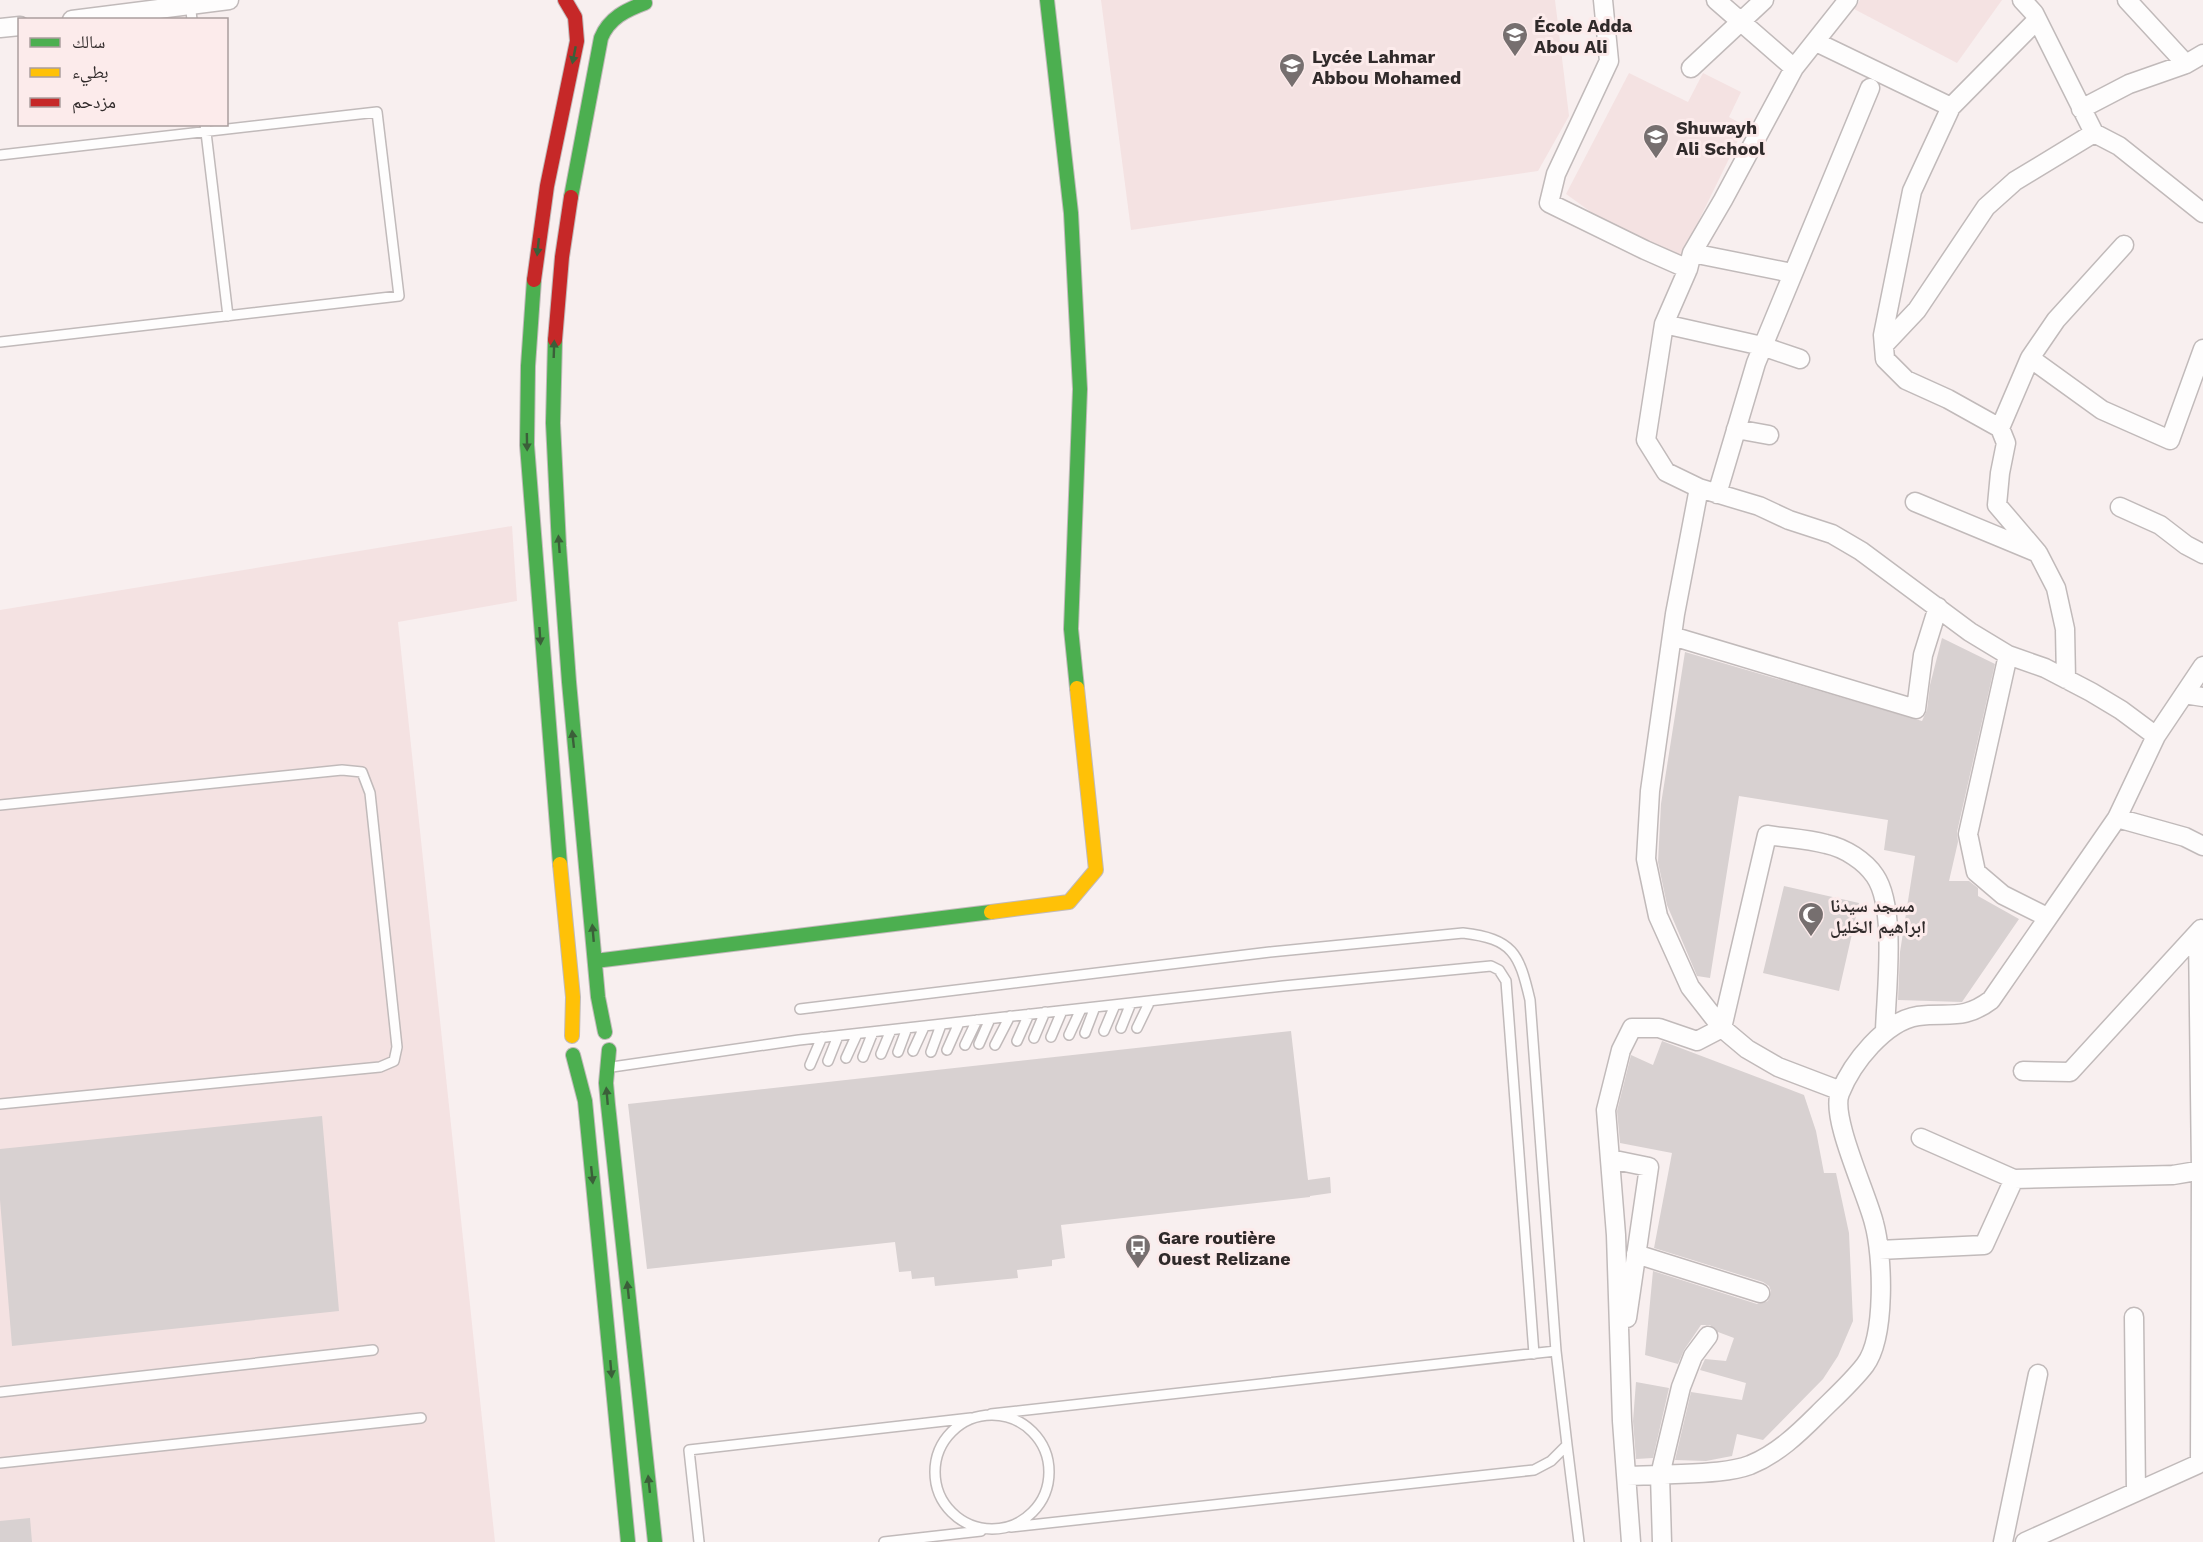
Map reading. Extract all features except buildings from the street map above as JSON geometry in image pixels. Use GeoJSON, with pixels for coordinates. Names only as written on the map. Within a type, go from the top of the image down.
{"type":"FeatureCollection","features":[{"type":"Feature","properties":{"kind":"main road"},"geometry":{"type":"LineString","coordinates":[[565,0],[575,17],[577,42],[539,235],[530,330],[527,445],[552,782],[573,998],[571,1049],[585,1101],[628,1542]]}},
{"type":"Feature","properties":{"kind":"main road"},"geometry":{"type":"LineString","coordinates":[[595,961],[1069,902],[1096,870],[1071,629],[1080,389],[1071,213],[1047,0]]}},
{"type":"Feature","properties":{"kind":"main road"},"geometry":{"type":"LineString","coordinates":[[598,1065],[609,1050],[609,1043],[600,1005],[569,697],[556,506],[553,381],[555,329],[569,209],[601,39],[605,29],[612,21],[627,10],[648,1]]}},
{"type":"Feature","properties":{"kind":"main road"},"geometry":{"type":"LineString","coordinates":[[604,6],[625,6],[648,1]]}},
{"type":"Feature","properties":{"kind":"main road"},"geometry":{"type":"LineString","coordinates":[[572,1036],[576,1030],[588,1025],[605,1032]]}},
{"type":"Feature","properties":{"kind":"main road"},"geometry":{"type":"LineString","coordinates":[[573,1055],[584,1063],[598,1065]]}},
{"type":"Feature","properties":{"kind":"main road"},"geometry":{"type":"LineString","coordinates":[[598,1065],[608,1105],[655,1542]]}},
{"type":"Feature","properties":{"kind":"street"},"geometry":{"type":"LineString","coordinates":[[92,18],[191,8],[229,0]]}},
{"type":"Feature","properties":{"kind":"street"},"geometry":{"type":"LineString","coordinates":[[1603,0],[1609,61],[1556,174],[1549,203],[1645,250],[1690,261],[1792,273]]}},
{"type":"Feature","properties":{"kind":"street"},"geometry":{"type":"LineString","coordinates":[[1716,0],[1794,68]]}},
{"type":"Feature","properties":{"kind":"street"},"geometry":{"type":"LineString","coordinates":[[1691,68],[1764,0]]}},
{"type":"Feature","properties":{"kind":"street"},"geometry":{"type":"LineString","coordinates":[[1848,0],[1794,68],[1690,261],[1664,324],[1646,440],[1666,472],[1699,489],[1759,506],[1789,520],[1832,534],[1861,551],[1970,632],[2008,655],[2045,669],[2121,710],[2156,736]]}},
{"type":"Feature","properties":{"kind":"street"},"geometry":{"type":"LineString","coordinates":[[2022,0],[2037,20],[2094,133],[2120,146],[2203,213]]}},
{"type":"Feature","properties":{"kind":"street"},"geometry":{"type":"LineString","coordinates":[[2127,0],[2186,64]]}},
{"type":"Feature","properties":{"kind":"street"},"geometry":{"type":"LineString","coordinates":[[2037,20],[1951,107],[1912,191],[1883,335],[1885,359],[1906,380],[1948,399],[2000,428],[2006,443],[1997,505],[2038,553],[2056,588],[2065,629],[2066,680]]}},
{"type":"Feature","properties":{"kind":"street"},"geometry":{"type":"LineString","coordinates":[[0,28],[18,26]]}},
{"type":"Feature","properties":{"kind":"street"},"geometry":{"type":"LineString","coordinates":[[1816,42],[1951,107]]}},
{"type":"Feature","properties":{"kind":"street"},"geometry":{"type":"LineString","coordinates":[[2081,109],[2129,84],[2186,64],[2203,54]]}},
{"type":"Feature","properties":{"kind":"street"},"geometry":{"type":"LineString","coordinates":[[1718,494],[1762,346],[1870,88]]}},
{"type":"Feature","properties":{"kind":"street"},"geometry":{"type":"LineString","coordinates":[[1884,345],[1917,310],[1986,207],[2015,181],[2094,133]]}},
{"type":"Feature","properties":{"kind":"street"},"geometry":{"type":"LineString","coordinates":[[2000,428],[2030,358],[2056,321],[2124,245]]}},
{"type":"Feature","properties":{"kind":"street"},"geometry":{"type":"LineString","coordinates":[[1664,324],[1762,346],[1800,359]]}},
{"type":"Feature","properties":{"kind":"street"},"geometry":{"type":"LineString","coordinates":[[2030,358],[2102,410],[2170,440],[2203,349]]}},
{"type":"Feature","properties":{"kind":"street"},"geometry":{"type":"LineString","coordinates":[[1736,429],[1769,435]]}},
{"type":"Feature","properties":{"kind":"street"},"geometry":{"type":"LineString","coordinates":[[1699,489],[1672,636],[1650,791],[1646,859],[1658,916],[1690,987],[1722,1028],[1747,1049],[1778,1067],[1841,1091]]}},
{"type":"Feature","properties":{"kind":"street"},"geometry":{"type":"LineString","coordinates":[[1915,502],[2038,553]]}},
{"type":"Feature","properties":{"kind":"street"},"geometry":{"type":"LineString","coordinates":[[2120,507],[2160,525],[2186,545],[2203,554]]}},
{"type":"Feature","properties":{"kind":"street"},"geometry":{"type":"LineString","coordinates":[[1672,636],[1916,709],[1923,655],[1938,607]]}},
{"type":"Feature","properties":{"kind":"street"},"geometry":{"type":"LineString","coordinates":[[2008,655],[1968,834],[1976,872],[2003,895],[2047,917]]}},
{"type":"Feature","properties":{"kind":"street"},"geometry":{"type":"LineString","coordinates":[[1627,1476],[1712,1472],[1749,1465],[1792,1441],[1867,1363],[1877,1333],[1881,1301],[1879,1250],[1875,1224],[1840,1121],[1838,1101],[1841,1091],[1858,1062],[1885,1031],[1903,1020],[1962,1015],[1979,1010],[1991,1000],[2117,818],[2156,736],[2203,666]]}},
{"type":"Feature","properties":{"kind":"street"},"geometry":{"type":"LineString","coordinates":[[2184,694],[2203,697]]}},
{"type":"Feature","properties":{"kind":"street"},"geometry":{"type":"LineString","coordinates":[[2117,818],[2185,837],[2203,846]]}},
{"type":"Feature","properties":{"kind":"street"},"geometry":{"type":"LineString","coordinates":[[1722,1028],[1767,835],[1828,844],[1862,861],[1877,878],[1884,900],[1888,926],[1885,1031]]}},
{"type":"Feature","properties":{"kind":"street"},"geometry":{"type":"LineString","coordinates":[[2023,1071],[2070,1072],[2200,929]]}},
{"type":"Feature","properties":{"kind":"street"},"geometry":{"type":"LineString","coordinates":[[2025,1542],[2201,1463],[2200,929]]}},
{"type":"Feature","properties":{"kind":"street"},"geometry":{"type":"LineString","coordinates":[[1631,1542],[1620,1364],[1616,1234],[1606,1110],[1621,1050],[1632,1028],[1659,1028],[1696,1041],[1722,1028]]}},
{"type":"Feature","properties":{"kind":"street"},"geometry":{"type":"LineString","coordinates":[[1921,1138],[2014,1179],[2173,1175],[2202,1170]]}},
{"type":"Feature","properties":{"kind":"street"},"geometry":{"type":"LineString","coordinates":[[1610,1159],[1649,1167],[1620,1364]]}},
{"type":"Feature","properties":{"kind":"street"},"geometry":{"type":"LineString","coordinates":[[1879,1250],[1984,1245],[2014,1179]]}},
{"type":"Feature","properties":{"kind":"street"},"geometry":{"type":"LineString","coordinates":[[1636,1254],[1760,1293]]}},
{"type":"Feature","properties":{"kind":"street"},"geometry":{"type":"LineString","coordinates":[[2134,1317],[2136,1492]]}},
{"type":"Feature","properties":{"kind":"street"},"geometry":{"type":"LineString","coordinates":[[1662,1542],[1660,1475],[1680,1387],[1693,1356],[1708,1336]]}},
{"type":"Feature","properties":{"kind":"street"},"geometry":{"type":"LineString","coordinates":[[2003,1542],[2038,1374]]}},
{"type":"Feature","properties":{"kind":"lane"},"geometry":{"type":"LineString","coordinates":[[0,342],[399,296],[377,112],[228,126]]}},
{"type":"Feature","properties":{"kind":"lane"},"geometry":{"type":"LineString","coordinates":[[0,156],[226,126]]}},
{"type":"Feature","properties":{"kind":"lane"},"geometry":{"type":"LineString","coordinates":[[205,128],[228,316]]}},
{"type":"Feature","properties":{"kind":"lane"},"geometry":{"type":"LineString","coordinates":[[0,805],[342,770],[362,772],[370,793],[397,1047],[394,1061],[381,1067],[0,1104]]}},
{"type":"Feature","properties":{"kind":"lane"},"geometry":{"type":"LineString","coordinates":[[800,1009],[1270,952],[1463,933],[1484,936],[1504,943],[1515,955],[1526,982],[1530,1000],[1556,1351],[1580,1542]]}},
{"type":"Feature","properties":{"kind":"lane"},"geometry":{"type":"LineString","coordinates":[[598,1065],[990,1018],[1491,966],[1499,969],[1506,981],[1534,1354]]}},
{"type":"Feature","properties":{"kind":"lane"},"geometry":{"type":"LineString","coordinates":[[1137,1028],[1150,1001]]}},
{"type":"Feature","properties":{"kind":"lane"},"geometry":{"type":"LineString","coordinates":[[1121,1028],[1131,1003]]}},
{"type":"Feature","properties":{"kind":"lane"},"geometry":{"type":"LineString","coordinates":[[1104,1031],[1114,1005]]}},
{"type":"Feature","properties":{"kind":"lane"},"geometry":{"type":"LineString","coordinates":[[1085,1033],[1095,1007]]}},
{"type":"Feature","properties":{"kind":"lane"},"geometry":{"type":"LineString","coordinates":[[1069,1035],[1081,1008]]}},
{"type":"Feature","properties":{"kind":"lane"},"geometry":{"type":"LineString","coordinates":[[1051,1037],[1062,1011]]}},
{"type":"Feature","properties":{"kind":"lane"},"geometry":{"type":"LineString","coordinates":[[1034,1038],[1045,1012]]}},
{"type":"Feature","properties":{"kind":"lane"},"geometry":{"type":"LineString","coordinates":[[1017,1041],[1029,1014]]}},
{"type":"Feature","properties":{"kind":"lane"},"geometry":{"type":"LineString","coordinates":[[996,1045],[1010,1016]]}},
{"type":"Feature","properties":{"kind":"lane"},"geometry":{"type":"LineString","coordinates":[[979,1044],[990,1018]]}},
{"type":"Feature","properties":{"kind":"lane"},"geometry":{"type":"LineString","coordinates":[[966,1045],[977,1020]]}},
{"type":"Feature","properties":{"kind":"lane"},"geometry":{"type":"LineString","coordinates":[[947,1050],[959,1023]]}},
{"type":"Feature","properties":{"kind":"lane"},"geometry":{"type":"LineString","coordinates":[[931,1052],[941,1025]]}},
{"type":"Feature","properties":{"kind":"lane"},"geometry":{"type":"LineString","coordinates":[[914,1051],[924,1027]]}},
{"type":"Feature","properties":{"kind":"lane"},"geometry":{"type":"LineString","coordinates":[[898,1052],[907,1028]]}},
{"type":"Feature","properties":{"kind":"lane"},"geometry":{"type":"LineString","coordinates":[[880,1054],[891,1030]]}},
{"type":"Feature","properties":{"kind":"lane"},"geometry":{"type":"LineString","coordinates":[[863,1057],[873,1032]]}},
{"type":"Feature","properties":{"kind":"lane"},"geometry":{"type":"LineString","coordinates":[[846,1058],[857,1034]]}},
{"type":"Feature","properties":{"kind":"lane"},"geometry":{"type":"LineString","coordinates":[[828,1061],[838,1036]]}},
{"type":"Feature","properties":{"kind":"lane"},"geometry":{"type":"LineString","coordinates":[[810,1065],[822,1037]]}},
{"type":"Feature","properties":{"kind":"lane"},"geometry":{"type":"LineString","coordinates":[[0,1392],[373,1350]]}},
{"type":"Feature","properties":{"kind":"lane"},"geometry":{"type":"LineString","coordinates":[[699,1542],[689,1450],[1556,1351]]}},
{"type":"Feature","properties":{"kind":"lane"},"geometry":{"type":"LineString","coordinates":[[991,1414],[1012,1418],[1029,1428],[1042,1443],[1049,1462],[1049,1483],[1042,1502],[1029,1517],[1011,1527]]}},
{"type":"Feature","properties":{"kind":"lane"},"geometry":{"type":"LineString","coordinates":[[0,1463],[421,1418]]}},
{"type":"Feature","properties":{"kind":"lane"},"geometry":{"type":"LineString","coordinates":[[971,1418],[954,1428],[941,1444],[935,1462],[935,1482],[942,1501],[955,1516],[973,1526],[993,1530]]}},
{"type":"Feature","properties":{"kind":"lane"},"geometry":{"type":"LineString","coordinates":[[884,1542],[1534,1470],[1551,1461],[1567,1445]]}},
{"type":"Feature","properties":{"kind":"shaded area","name":"Lycée Lahmar Abbou Mohamed"},"geometry":{"type":"Polygon","coordinates":[[[1101,0],[1555,0],[1569,116],[1538,171],[1131,230],[1101,0]]]}},
{"type":"Feature","properties":{"kind":"shaded area"},"geometry":{"type":"Polygon","coordinates":[[[1860,0],[2002,0],[1957,63],[1854,9],[1860,0]]]}},
{"type":"Feature","properties":{"kind":"shaded area","name":"Shuwayh Ali School"},"geometry":{"type":"Polygon","coordinates":[[[1629,73],[1688,102],[1703,73],[1741,92],[1729,117],[1745,126],[1681,257],[1598,217],[1566,194],[1629,73]]]}},
{"type":"Feature","properties":{"kind":"shaded area"},"geometry":{"type":"Polygon","coordinates":[[[512,526],[517,601],[398,622],[495,1542],[0,1542],[0,610],[512,526]]]}},
{"type":"Feature","properties":{"kind":"traffic: fast"},"geometry":{"type":"LineString","coordinates":[[1047,0],[1071,213],[1080,389],[1071,629],[1077,688]]}},
{"type":"Feature","properties":{"kind":"traffic: fast"},"geometry":{"type":"LineString","coordinates":[[571,197],[601,38],[613,20],[645,3]]}},
{"type":"Feature","properties":{"kind":"traffic: fast"},"geometry":{"type":"LineString","coordinates":[[534,280],[528,366],[527,445],[560,864]]}},
{"type":"Feature","properties":{"kind":"traffic: fast"},"geometry":{"type":"LineString","coordinates":[[555,340],[553,423],[559,546],[598,997],[605,1032]]}},
{"type":"Feature","properties":{"kind":"traffic: fast"},"geometry":{"type":"LineString","coordinates":[[595,961],[991,912]]}},
{"type":"Feature","properties":{"kind":"traffic: fast"},"geometry":{"type":"LineString","coordinates":[[609,1050],[606,1083],[608,1105],[655,1542]]}},
{"type":"Feature","properties":{"kind":"traffic: fast"},"geometry":{"type":"LineString","coordinates":[[573,1055],[585,1101],[628,1542]]}},
{"type":"Feature","properties":{"kind":"traffic: slow"},"geometry":{"type":"LineString","coordinates":[[991,912],[1069,902],[1096,870],[1077,688]]}},
{"type":"Feature","properties":{"kind":"traffic: slow"},"geometry":{"type":"LineString","coordinates":[[560,864],[573,997],[572,1036]]}},
{"type":"Feature","properties":{"kind":"traffic: jam"},"geometry":{"type":"LineString","coordinates":[[534,280],[547,186],[577,41],[575,17],[565,0]]}},
{"type":"Feature","properties":{"kind":"traffic: jam"},"geometry":{"type":"LineString","coordinates":[[555,340],[562,257],[571,197]]}},
{"type":"Feature","properties":{"kind":"place","name":"École Adda Abou Ali"},"geometry":{"type":"Point","coordinates":[1515,58]}},
{"type":"Feature","properties":{"kind":"place","name":"Lycée Lahmar Abbou Mohamed"},"geometry":{"type":"Point","coordinates":[1292,89]}},
{"type":"Feature","properties":{"kind":"place","name":"Shuwayh Ali School"},"geometry":{"type":"Point","coordinates":[1656,160]}},
{"type":"Feature","properties":{"kind":"place","name":"مسجد سيدنا ابراهيم الخليل"},"geometry":{"type":"Point","coordinates":[1811,938]}},
{"type":"Feature","properties":{"kind":"place","name":"Gare routière Ouest Relizane"},"geometry":{"type":"Point","coordinates":[1138,1270]}}]}
